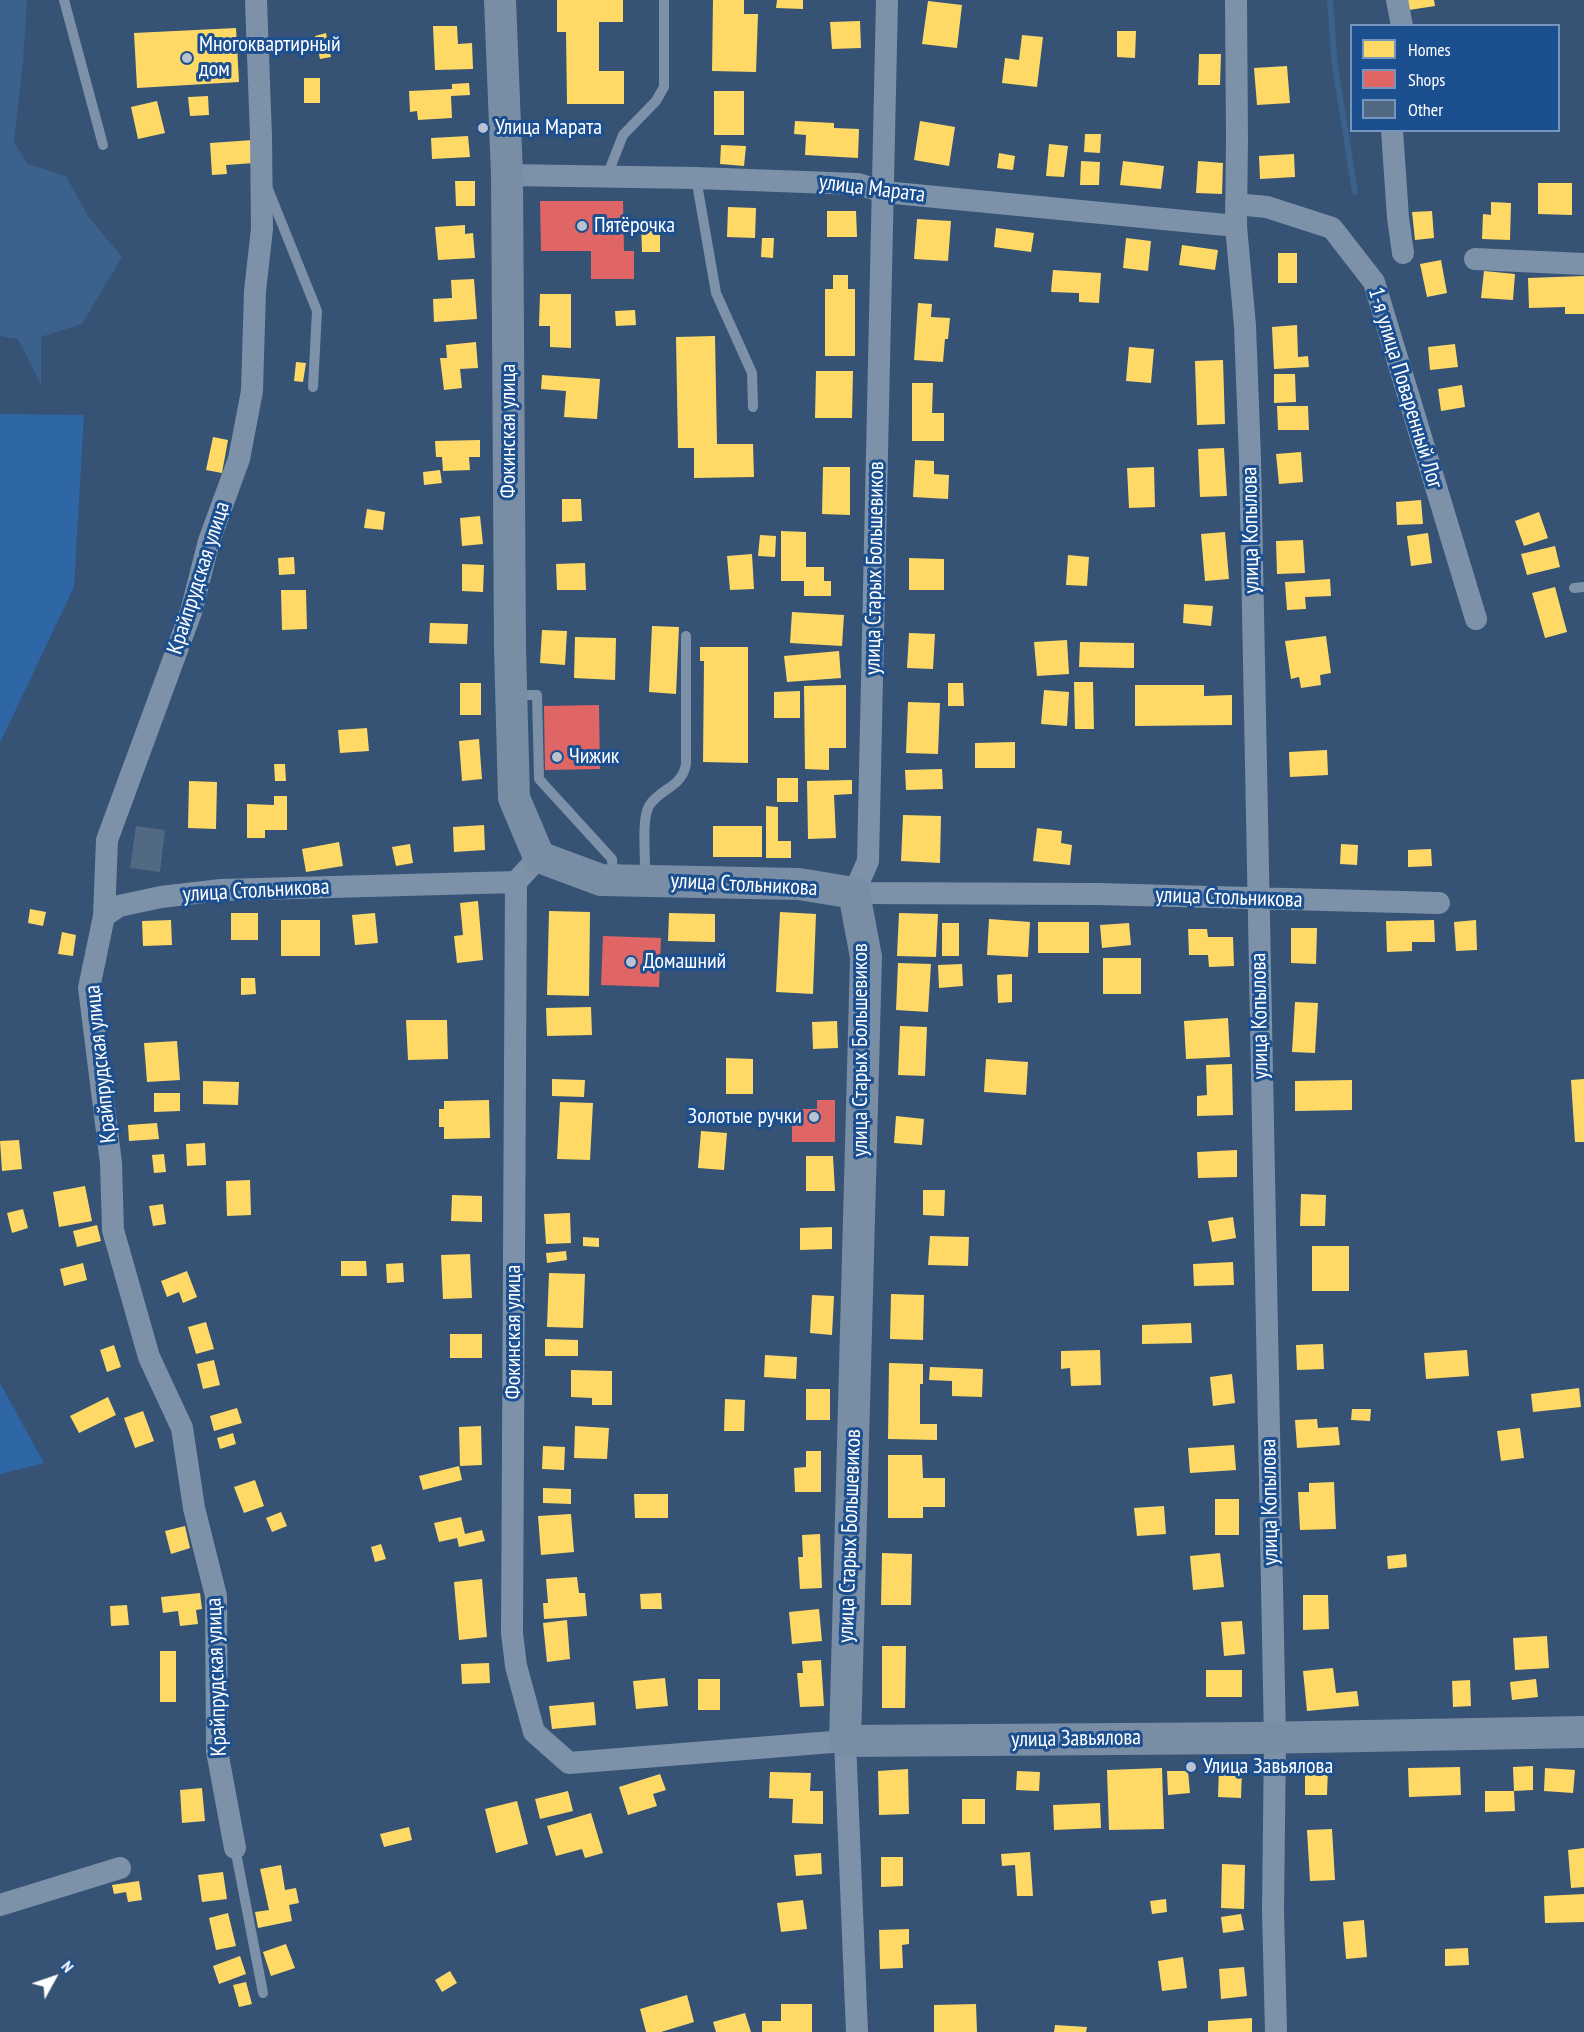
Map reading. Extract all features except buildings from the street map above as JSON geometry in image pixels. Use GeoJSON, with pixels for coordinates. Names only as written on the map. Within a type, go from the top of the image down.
{"type":"FeatureCollection","features":[{"type":"Feature","properties":{"kind":"main road","name":"Фокинская улица"},"geometry":{"type":"LineString","coordinates":[[500,0],[507,175],[512,695],[526,779],[514,798],[539,857]]}},
{"type":"Feature","properties":{"kind":"main road","name":"улица Стольникова"},"geometry":{"type":"LineString","coordinates":[[539,857],[601,880],[799,884],[854,893]]}},
{"type":"Feature","properties":{"kind":"main road","name":"улица Старых Большевиков"},"geometry":{"type":"LineString","coordinates":[[845,1742],[866,957],[854,893]]}},
{"type":"Feature","properties":{"kind":"main road","name":"улица Завьялова"},"geometry":{"type":"LineString","coordinates":[[845,1742],[1275,1738],[1584,1732]]}},
{"type":"Feature","properties":{"kind":"street","name":"Крайпрудская улица"},"geometry":{"type":"LineString","coordinates":[[234,1848],[217,1751],[216,1596],[194,1508],[182,1428],[149,1357],[113,1230],[111,1163],[89,988],[104,916],[107,840],[191,612],[209,541],[239,459],[252,391],[255,291],[262,229],[256,0]]}},
{"type":"Feature","properties":{"kind":"street","name":"улица Старых Большевиков"},"geometry":{"type":"LineString","coordinates":[[854,893],[868,861],[887,0]]}},
{"type":"Feature","properties":{"kind":"street","name":"улица Копылова"},"geometry":{"type":"LineString","coordinates":[[1236,0],[1236,215],[1245,326],[1250,458],[1275,1738],[1273,1910],[1276,2032]]}},
{"type":"Feature","properties":{"kind":"street"},"geometry":{"type":"LineString","coordinates":[[1397,0],[1402,24]]}},
{"type":"Feature","properties":{"kind":"street"},"geometry":{"type":"LineString","coordinates":[[1392,132],[1398,218],[1403,253]]}},
{"type":"Feature","properties":{"kind":"street","name":"улица Марата"},"geometry":{"type":"LineString","coordinates":[[507,175],[696,178],[858,184],[884,192],[1236,215]]}},
{"type":"Feature","properties":{"kind":"street","name":"1-я улица Поваренный Лог"},"geometry":{"type":"LineString","coordinates":[[1236,215],[1267,207],[1332,228],[1374,282],[1476,619]]}},
{"type":"Feature","properties":{"kind":"street"},"geometry":{"type":"LineString","coordinates":[[1475,259],[1584,264]]}},
{"type":"Feature","properties":{"kind":"street"},"geometry":{"type":"LineString","coordinates":[[516,882],[539,857]]}},
{"type":"Feature","properties":{"kind":"street","name":"улица Стольникова"},"geometry":{"type":"LineString","coordinates":[[104,916],[119,906],[161,897],[221,890],[516,882]]}},
{"type":"Feature","properties":{"kind":"street","name":"Фокинская улица"},"geometry":{"type":"LineString","coordinates":[[516,882],[512,1633],[516,1666],[534,1732],[569,1763]]}},
{"type":"Feature","properties":{"kind":"street","name":"улица Стольникова"},"geometry":{"type":"LineString","coordinates":[[854,893],[1098,894],[1439,903]]}},
{"type":"Feature","properties":{"kind":"street","name":"улица Старых Большевиков"},"geometry":{"type":"LineString","coordinates":[[845,1742],[857,2032]]}},
{"type":"Feature","properties":{"kind":"street","name":"улица Завьялова"},"geometry":{"type":"LineString","coordinates":[[569,1763],[845,1742]]}},
{"type":"Feature","properties":{"kind":"street"},"geometry":{"type":"LineString","coordinates":[[0,1905],[120,1868]]}},
{"type":"Feature","properties":{"kind":"lane"},"geometry":{"type":"LineString","coordinates":[[64,0],[103,145]]}},
{"type":"Feature","properties":{"kind":"lane"},"geometry":{"type":"LineString","coordinates":[[607,176],[623,135],[656,101],[664,87],[664,0]]}},
{"type":"Feature","properties":{"kind":"lane"},"geometry":{"type":"LineString","coordinates":[[261,172],[317,311],[314,387]]}},
{"type":"Feature","properties":{"kind":"lane"},"geometry":{"type":"LineString","coordinates":[[696,178],[716,293],[752,373],[753,407]]}},
{"type":"Feature","properties":{"kind":"lane"},"geometry":{"type":"LineString","coordinates":[[645,881],[646,813],[655,799],[682,778],[686,764],[686,636]]}},
{"type":"Feature","properties":{"kind":"lane"},"geometry":{"type":"LineString","coordinates":[[526,779],[612,859],[614,880]]}},
{"type":"Feature","properties":{"kind":"lane"},"geometry":{"type":"LineString","coordinates":[[234,1848],[263,1993]]}},
{"type":"Feature","properties":{"kind":"shaded area"},"geometry":{"type":"Polygon","coordinates":[[[0,0],[27,0],[14,142],[28,164],[66,176],[88,216],[122,257],[82,324],[41,337],[41,385],[18,339],[0,336],[0,0]]]}},
{"type":"Feature","properties":{"kind":"shaded area"},"geometry":{"type":"Polygon","coordinates":[[[0,414],[84,415],[74,587],[0,743],[0,414]]]}},
{"type":"Feature","properties":{"kind":"shaded area"},"geometry":{"type":"Polygon","coordinates":[[[0,1383],[44,1463],[0,1474],[0,1383]]]}},
{"type":"Feature","properties":{"kind":"waterway"},"geometry":{"type":"LineString","coordinates":[[1330,0],[1335,66],[1355,192]]}},
{"type":"Feature","properties":{"kind":"place","name":"Многоквартирный дом"},"geometry":{"type":"Point","coordinates":[187,58]}},
{"type":"Feature","properties":{"kind":"place","name":"Улица Марата"},"geometry":{"type":"Point","coordinates":[483,128]}},
{"type":"Feature","properties":{"kind":"place","name":"Пятёрочка"},"geometry":{"type":"Point","coordinates":[582,226]}},
{"type":"Feature","properties":{"kind":"place","name":"Чижик"},"geometry":{"type":"Point","coordinates":[557,757]}},
{"type":"Feature","properties":{"kind":"place","name":"Домашний"},"geometry":{"type":"Point","coordinates":[631,962]}},
{"type":"Feature","properties":{"kind":"place","name":"Золотые ручки"},"geometry":{"type":"Point","coordinates":[814,1117]}},
{"type":"Feature","properties":{"kind":"place","name":"Улица Завьялова"},"geometry":{"type":"Point","coordinates":[1191,1767]}}]}
